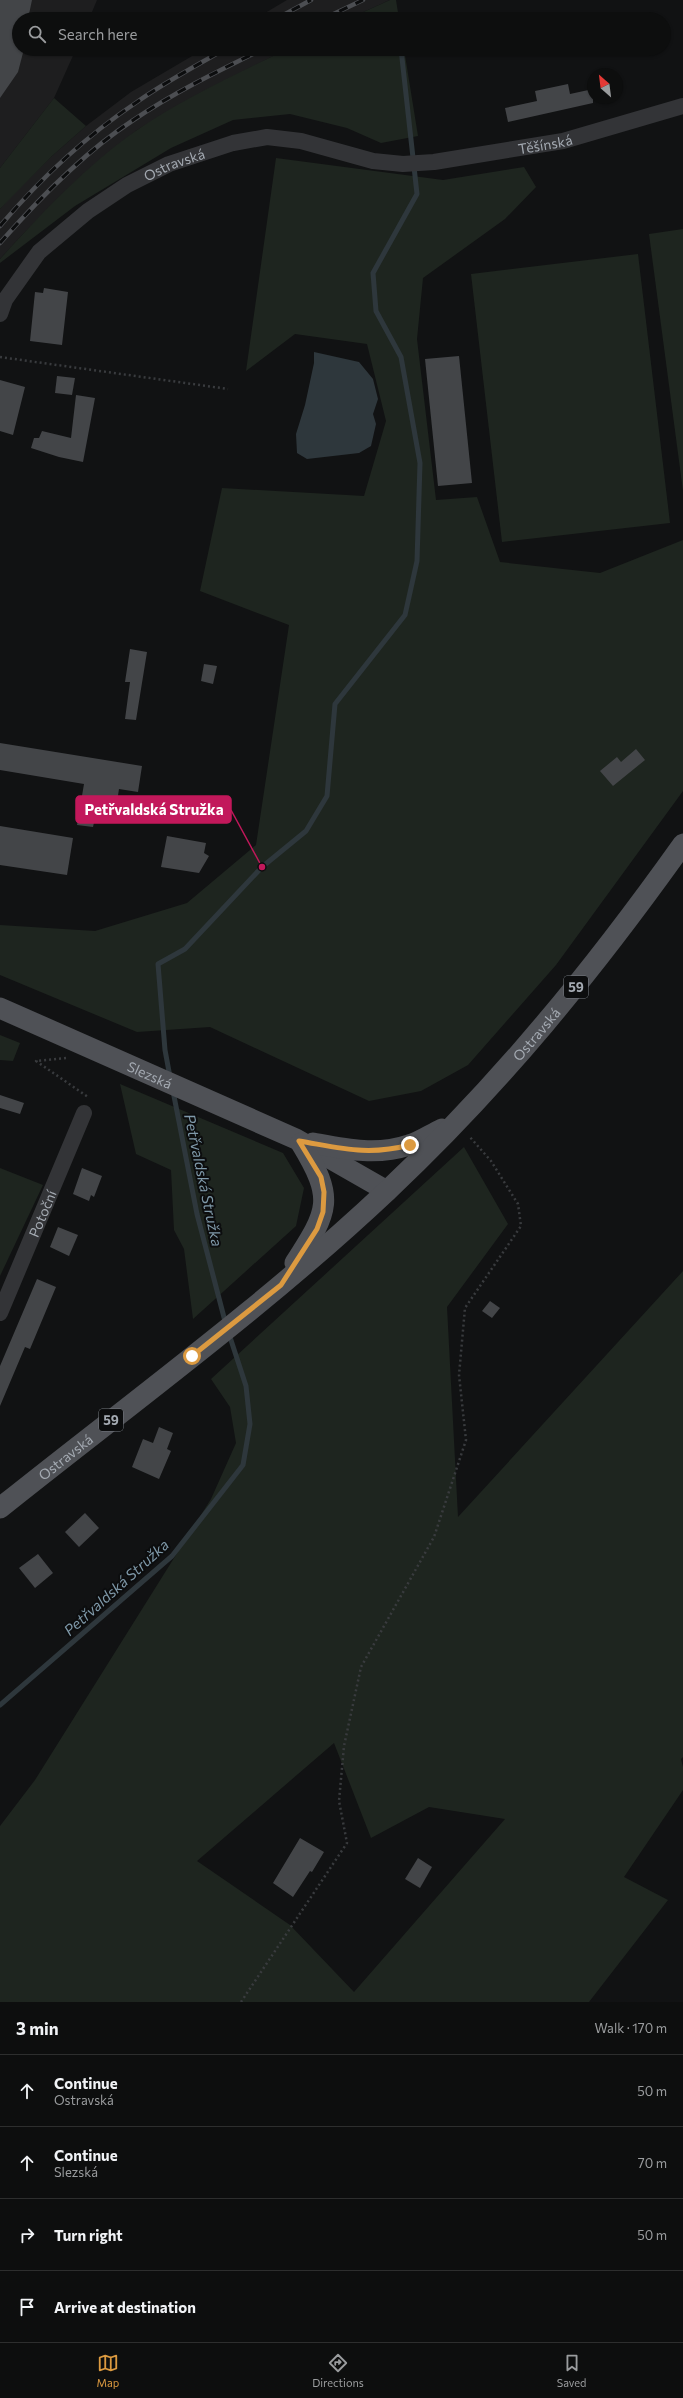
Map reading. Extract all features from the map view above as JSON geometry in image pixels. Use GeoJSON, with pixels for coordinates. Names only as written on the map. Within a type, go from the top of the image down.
{"type":"FeatureCollection","features":[{"type":"Feature","properties":{"kind":"main road","name":"Ostravská"},"geometry":{"type":"LineString","coordinates":[[387,1191],[457,1122],[532,1041],[624,926],[683,844]]}},
{"type":"Feature","properties":{"kind":"main road","name":"Slezská"},"geometry":{"type":"LineString","coordinates":[[0,1008],[299,1141],[387,1191]]}},
{"type":"Feature","properties":{"kind":"main road"},"geometry":{"type":"LineString","coordinates":[[299,1141],[360,1151],[386,1151],[410,1145],[457,1122]]}},
{"type":"Feature","properties":{"kind":"main road"},"geometry":{"type":"LineString","coordinates":[[281,1285],[317,1229],[323,1212],[324,1192],[321,1177],[299,1141]]}},
{"type":"Feature","properties":{"kind":"main road","name":"59"},"geometry":{"type":"LineString","coordinates":[[281,1285],[387,1191]]}},
{"type":"Feature","properties":{"kind":"main road","name":"Ostravská"},"geometry":{"type":"LineString","coordinates":[[0,1508],[281,1285]]}},
{"type":"Feature","properties":{"kind":"street","name":"Těšínská"},"geometry":{"type":"LineString","coordinates":[[403,164],[434,162],[563,141],[683,106]]}},
{"type":"Feature","properties":{"kind":"street","name":"Ostravská"},"geometry":{"type":"LineString","coordinates":[[0,314],[5,300],[39,252],[88,211],[127,185],[169,164],[233,143],[268,137],[301,141],[373,161],[403,164]]}},
{"type":"Feature","properties":{"kind":"street","name":"Potoční"},"geometry":{"type":"LineString","coordinates":[[0,1313],[84,1113]]}},
{"type":"Feature","properties":{"kind":"path"},"geometry":{"type":"LineString","coordinates":[[0,357],[228,390]]}},
{"type":"Feature","properties":{"kind":"path"},"geometry":{"type":"LineString","coordinates":[[72,1057],[36,1061],[88,1097],[84,1113]]}},
{"type":"Feature","properties":{"kind":"path"},"geometry":{"type":"LineString","coordinates":[[242,2002],[347,1843],[340,1793],[344,1746],[361,1667],[434,1537],[466,1440],[459,1375],[465,1308],[521,1226],[518,1204],[491,1161],[457,1122]]}},
{"type":"Feature","properties":{"kind":"shaded area"},"geometry":{"type":"Polygon","coordinates":[[[0,0],[97,0],[92,12],[12,12],[12,56],[73,56],[54,98],[0,168],[0,0]]]}},
{"type":"Feature","properties":{"kind":"shaded area"},"geometry":{"type":"Polygon","coordinates":[[[287,0],[390,0],[363,12],[267,12],[287,0]]]}},
{"type":"Feature","properties":{"kind":"shaded area"},"geometry":{"type":"Polygon","coordinates":[[[390,0],[396,0],[398,12],[363,12],[390,0]]]}},
{"type":"Feature","properties":{"kind":"shaded area"},"geometry":{"type":"Polygon","coordinates":[[[192,56],[273,56],[202,92],[137,130],[92,167],[23,234],[0,259],[0,209],[52,156],[86,126],[131,92],[192,56]]]}},
{"type":"Feature","properties":{"kind":"shaded area"},"geometry":{"type":"Polygon","coordinates":[[[273,56],[405,56],[418,136],[381,143],[347,128],[290,114],[233,120],[171,148],[75,206],[0,263],[0,259],[31,225],[101,158],[155,118],[211,87],[273,56]]]}},
{"type":"Feature","properties":{"kind":"shaded area"},"geometry":{"type":"Polygon","coordinates":[[[54,98],[86,126],[52,156],[0,209],[0,168],[54,98]]]}},
{"type":"Feature","properties":{"kind":"shaded area"},"geometry":{"type":"Polygon","coordinates":[[[276,158],[443,180],[524,167],[536,187],[505,219],[423,278],[417,339],[436,500],[477,497],[500,562],[600,573],[683,540],[683,791],[556,965],[468,1065],[421,1091],[369,1101],[210,1027],[137,1032],[0,975],[0,925],[95,931],[187,903],[256,845],[289,625],[200,591],[222,488],[364,496],[386,421],[367,344],[295,334],[246,371],[276,158]]]}},
{"type":"Feature","properties":{"kind":"shaded area"},"geometry":{"type":"Polygon","coordinates":[[[683,229],[683,491],[649,234],[683,229]]]}},
{"type":"Feature","properties":{"kind":"shaded area"},"geometry":{"type":"Polygon","coordinates":[[[638,254],[670,523],[502,542],[471,274],[638,254]]]}},
{"type":"Feature","properties":{"kind":"shaded area"},"geometry":{"type":"Polygon","coordinates":[[[314,352],[359,362],[373,379],[378,399],[373,414],[376,424],[371,446],[359,453],[307,459],[297,453],[296,434],[305,405],[314,363],[314,352]]]}},
{"type":"Feature","properties":{"kind":"shaded area"},"geometry":{"type":"Polygon","coordinates":[[[0,1035],[20,1043],[13,1061],[0,1060],[0,1035]]]}},
{"type":"Feature","properties":{"kind":"shaded area"},"geometry":{"type":"Polygon","coordinates":[[[120,1084],[283,1153],[304,1188],[296,1226],[193,1319],[184,1249],[174,1230],[171,1170],[136,1154],[120,1084]]]}},
{"type":"Feature","properties":{"kind":"shaded area"},"geometry":{"type":"Polygon","coordinates":[[[464,1147],[508,1224],[447,1307],[458,1517],[683,1271],[683,1757],[681,1759],[683,1767],[683,1790],[624,1877],[668,1900],[589,2002],[0,2002],[0,1826],[35,1780],[211,1499],[236,1443],[230,1407],[211,1379],[464,1147]],[[334,1743],[197,1861],[290,1925],[354,1992],[505,1819],[429,1807],[371,1838],[334,1743]]]}},
{"type":"Feature","properties":{"kind":"shaded area"},"geometry":{"type":"Polygon","coordinates":[[[0,1168],[43,1185],[0,1276],[0,1168]]]}},
{"type":"Feature","properties":{"kind":"building"},"geometry":{"type":"Polygon","coordinates":[[[0,0],[32,0],[29,12],[12,12],[12,56],[22,56],[18,72],[0,98],[0,0]]]}},
{"type":"Feature","properties":{"kind":"building"},"geometry":{"type":"Polygon","coordinates":[[[568,84],[570,94],[587,90],[587,104],[589,104],[508,122],[505,108],[537,101],[535,91],[568,84]]]}},
{"type":"Feature","properties":{"kind":"building"},"geometry":{"type":"Polygon","coordinates":[[[44,288],[68,292],[62,345],[30,341],[35,292],[43,293],[44,288]]]}},
{"type":"Feature","properties":{"kind":"building"},"geometry":{"type":"Polygon","coordinates":[[[459,356],[472,483],[438,486],[425,359],[459,356]]]}},
{"type":"Feature","properties":{"kind":"building"},"geometry":{"type":"Polygon","coordinates":[[[57,376],[75,378],[72,395],[55,393],[57,376]]]}},
{"type":"Feature","properties":{"kind":"building"},"geometry":{"type":"Polygon","coordinates":[[[0,380],[25,387],[13,435],[0,431],[0,380]]]}},
{"type":"Feature","properties":{"kind":"building"},"geometry":{"type":"Polygon","coordinates":[[[76,395],[95,398],[83,462],[59,457],[31,448],[34,438],[39,438],[42,431],[71,438],[76,395]]]}},
{"type":"Feature","properties":{"kind":"building"},"geometry":{"type":"Polygon","coordinates":[[[130,649],[147,652],[136,720],[125,719],[130,682],[125,682],[130,649]]]}},
{"type":"Feature","properties":{"kind":"building"},"geometry":{"type":"Polygon","coordinates":[[[204,664],[217,666],[213,684],[201,681],[204,664]]]}},
{"type":"Feature","properties":{"kind":"building"},"geometry":{"type":"Polygon","coordinates":[[[0,743],[142,766],[138,792],[119,789],[114,821],[95,818],[93,827],[77,825],[84,784],[0,770],[0,743]]]}},
{"type":"Feature","properties":{"kind":"building"},"geometry":{"type":"Polygon","coordinates":[[[636,749],[645,760],[613,786],[600,771],[617,757],[621,762],[636,749]]]}},
{"type":"Feature","properties":{"kind":"building"},"geometry":{"type":"Polygon","coordinates":[[[0,826],[73,838],[67,875],[0,865],[0,826]]]}},
{"type":"Feature","properties":{"kind":"building"},"geometry":{"type":"Polygon","coordinates":[[[167,836],[206,843],[204,853],[209,856],[199,873],[161,867],[167,836]]]}},
{"type":"Feature","properties":{"kind":"building"},"geometry":{"type":"Polygon","coordinates":[[[0,1095],[24,1103],[20,1114],[0,1108],[0,1095]]]}},
{"type":"Feature","properties":{"kind":"building"},"geometry":{"type":"Polygon","coordinates":[[[82,1168],[102,1176],[94,1197],[91,1195],[89,1201],[73,1194],[82,1168]]]}},
{"type":"Feature","properties":{"kind":"building"},"geometry":{"type":"Polygon","coordinates":[[[58,1227],[78,1235],[69,1256],[50,1247],[58,1227]]]}},
{"type":"Feature","properties":{"kind":"building"},"geometry":{"type":"Polygon","coordinates":[[[37,1279],[56,1287],[30,1349],[25,1347],[0,1406],[0,1366],[37,1279]]]}},
{"type":"Feature","properties":{"kind":"building"},"geometry":{"type":"Polygon","coordinates":[[[490,1301],[500,1308],[492,1318],[482,1311],[490,1301]]]}},
{"type":"Feature","properties":{"kind":"building"},"geometry":{"type":"Polygon","coordinates":[[[159,1427],[173,1433],[167,1449],[171,1451],[159,1479],[132,1467],[143,1439],[153,1443],[159,1427]]]}},
{"type":"Feature","properties":{"kind":"building"},"geometry":{"type":"Polygon","coordinates":[[[85,1513],[99,1528],[79,1547],[65,1532],[85,1513]]]}},
{"type":"Feature","properties":{"kind":"building"},"geometry":{"type":"Polygon","coordinates":[[[38,1554],[53,1573],[35,1588],[19,1568],[38,1554]]]}},
{"type":"Feature","properties":{"kind":"building"},"geometry":{"type":"Polygon","coordinates":[[[300,1838],[324,1852],[312,1872],[310,1871],[293,1897],[273,1883],[300,1838]]]}},
{"type":"Feature","properties":{"kind":"building"},"geometry":{"type":"Polygon","coordinates":[[[418,1858],[432,1867],[420,1888],[405,1879],[418,1858]]]}},
{"type":"Feature","properties":{"kind":"waterway","name":"Petřvaldská Stružka"},"geometry":{"type":"LineString","coordinates":[[170,1077],[165,1050],[158,964],[185,949],[262,867],[306,831],[327,796],[335,704],[405,615],[417,561],[420,463],[401,357],[376,311],[373,273],[417,194],[402,56]]}},
{"type":"Feature","properties":{"kind":"waterway","name":"Petřvaldská Stružka"},"geometry":{"type":"LineString","coordinates":[[173,1091],[197,1214],[226,1325]]}},
{"type":"Feature","properties":{"kind":"waterway","name":"Petřvaldská Stružka"},"geometry":{"type":"LineString","coordinates":[[0,1705],[172,1556],[243,1465],[250,1424],[246,1386],[229,1334]]}},
{"type":"Feature","properties":{"kind":"railway"},"geometry":{"type":"LineString","coordinates":[[289,12],[311,0]]}},
{"type":"Feature","properties":{"kind":"railway"},"geometry":{"type":"LineString","coordinates":[[338,12],[363,0]]}},
{"type":"Feature","properties":{"kind":"railway"},"geometry":{"type":"LineString","coordinates":[[0,226],[47,175],[100,129],[158,88],[213,56]]}},
{"type":"Feature","properties":{"kind":"railway"},"geometry":{"type":"LineString","coordinates":[[0,243],[62,178],[115,133],[180,92],[249,56]]}},
{"type":"Feature","properties":{"kind":"place","name":"Petřvaldská Stružka"},"geometry":{"type":"Point","coordinates":[262,867]}},
{"type":"Feature","properties":{"kind":"route"},"geometry":{"type":"LineString","coordinates":[[192,1356],[281,1285],[317,1229],[323,1212],[324,1192],[321,1177],[299,1141],[360,1151],[386,1151],[410,1145]]}}]}
